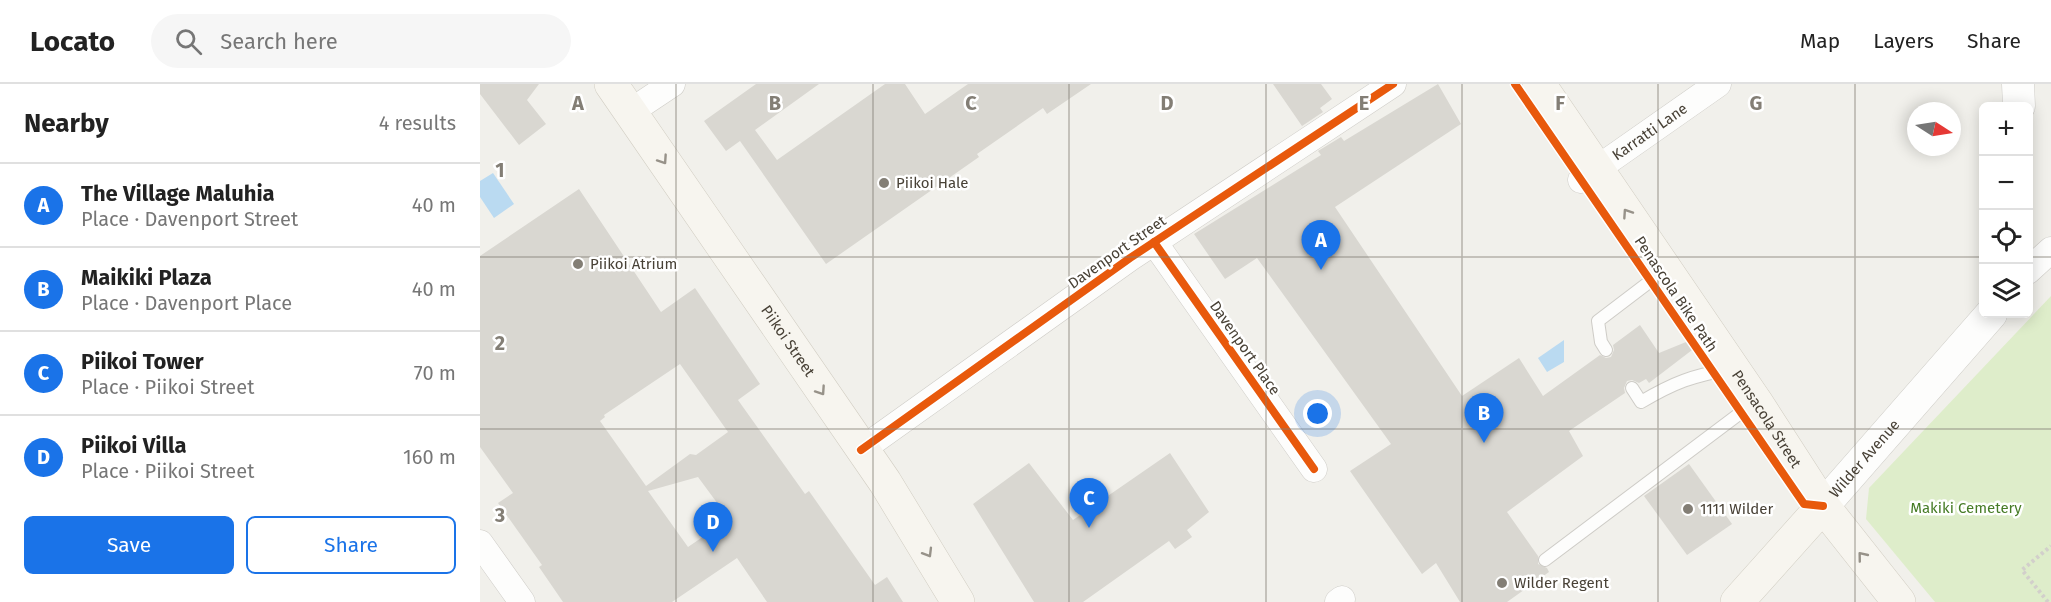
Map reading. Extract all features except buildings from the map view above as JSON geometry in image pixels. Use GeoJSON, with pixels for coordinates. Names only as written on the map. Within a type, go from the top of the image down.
{"type":"FeatureCollection","features":[{"type":"Feature","properties":{"kind":"main road","name":"Piikoi Street"},"geometry":{"type":"LineString","coordinates":[[611,84],[885,482],[958,602]]}},
{"type":"Feature","properties":{"kind":"main road","name":"Pensacola Street"},"geometry":{"type":"LineString","coordinates":[[1539,84],[1589,174],[1666,269],[1756,402],[1823,507],[1899,602]]}},
{"type":"Feature","properties":{"kind":"main road","name":"Wilder Avenue"},"geometry":{"type":"LineString","coordinates":[[1737,602],[1823,507]]}},
{"type":"Feature","properties":{"kind":"street"},"geometry":{"type":"LineString","coordinates":[[630,112],[672,84]]}},
{"type":"Feature","properties":{"kind":"street","name":"Davenport Street"},"geometry":{"type":"LineString","coordinates":[[861,450],[1154,242],[1394,84]]}},
{"type":"Feature","properties":{"kind":"street","name":"Karratti Lane"},"geometry":{"type":"LineString","coordinates":[[1589,174],[1718,84]]}},
{"type":"Feature","properties":{"kind":"street"},"geometry":{"type":"LineString","coordinates":[[2018,84],[2019,102]]}},
{"type":"Feature","properties":{"kind":"street","name":"Davenport Place"},"geometry":{"type":"LineString","coordinates":[[1154,242],[1314,469]]}},
{"type":"Feature","properties":{"kind":"street"},"geometry":{"type":"LineString","coordinates":[[2033,266],[2051,250]]}},
{"type":"Feature","properties":{"kind":"street","name":"Wilder Avenue"},"geometry":{"type":"LineString","coordinates":[[1823,507],[1988,318]]}},
{"type":"Feature","properties":{"kind":"street"},"geometry":{"type":"LineString","coordinates":[[480,543],[522,602]]}},
{"type":"Feature","properties":{"kind":"lane"},"geometry":{"type":"LineString","coordinates":[[1606,350],[1601,342],[1598,321],[1666,269]]}},
{"type":"Feature","properties":{"kind":"lane"},"geometry":{"type":"LineString","coordinates":[[1632,388],[1641,402],[1670,385],[1694,376],[1734,369]]}},
{"type":"Feature","properties":{"kind":"lane"},"geometry":{"type":"LineString","coordinates":[[1545,560],[1756,402]]}},
{"type":"Feature","properties":{"kind":"path"},"geometry":{"type":"LineString","coordinates":[[2048,602],[2022,570],[2051,546]]}},
{"type":"Feature","properties":{"kind":"green space","name":"Makiki Cemetery"},"geometry":{"type":"Polygon","coordinates":[[[2051,296],[2051,602],[1935,602],[1866,519],[1869,488],[2030,318],[2033,318],[2033,315],[2051,296]]]}},
{"type":"Feature","properties":{"kind":"water"},"geometry":{"type":"Polygon","coordinates":[[[493,173],[514,204],[494,218],[480,197],[480,181],[493,173]]]}},
{"type":"Feature","properties":{"kind":"water"},"geometry":{"type":"Polygon","coordinates":[[[1564,340],[1564,362],[1547,372],[1538,358],[1564,340]]]}},
{"type":"Feature","properties":{"kind":"cycle path"},"geometry":{"type":"LineString","coordinates":[[861,450],[1130,258],[1393,84]]}},
{"type":"Feature","properties":{"kind":"cycle path","name":"Penascola Bike Path"},"geometry":{"type":"LineString","coordinates":[[1515,84],[1804,504],[1823,506]]}},
{"type":"Feature","properties":{"kind":"cycle path"},"geometry":{"type":"LineString","coordinates":[[1154,242],[1314,469]]}},
{"type":"Feature","properties":{"kind":"place","name":"Piikoi Hale"},"geometry":{"type":"Point","coordinates":[884,183]}},
{"type":"Feature","properties":{"kind":"place","name":"Piikoi Atrium"},"geometry":{"type":"Point","coordinates":[578,264]}},
{"type":"Feature","properties":{"kind":"place","name":"The Village Maluhia"},"geometry":{"type":"Point","coordinates":[1321,270]}},
{"type":"Feature","properties":{"kind":"place","name":"Maikiki Plaza"},"geometry":{"type":"Point","coordinates":[1484,443]}},
{"type":"Feature","properties":{"kind":"place","name":"1111 Wilder"},"geometry":{"type":"Point","coordinates":[1688,509]}},
{"type":"Feature","properties":{"kind":"place","name":"Piikoi Tower"},"geometry":{"type":"Point","coordinates":[1089,528]}},
{"type":"Feature","properties":{"kind":"place","name":"Piikoi Villa"},"geometry":{"type":"Point","coordinates":[713,552]}},
{"type":"Feature","properties":{"kind":"place","name":"Wilder Regent"},"geometry":{"type":"Point","coordinates":[1502,583]}}]}
